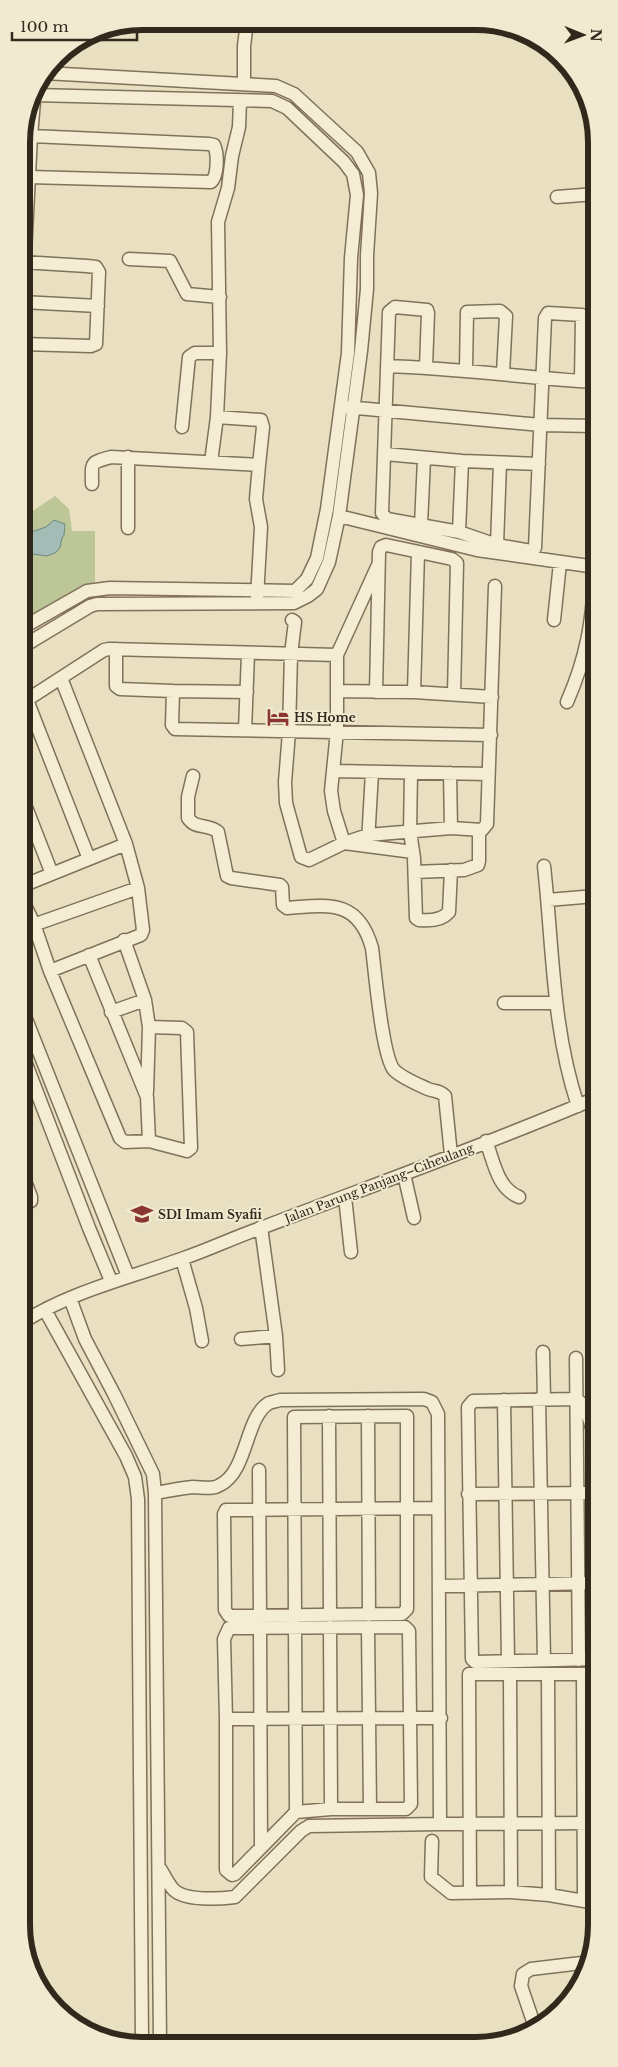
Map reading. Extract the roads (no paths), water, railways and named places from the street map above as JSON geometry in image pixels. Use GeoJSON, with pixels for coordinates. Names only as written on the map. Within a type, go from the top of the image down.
{"type":"FeatureCollection","features":[{"type":"Feature","properties":{"kind":"street"},"geometry":{"type":"LineString","coordinates":[[244,83],[244,46],[247,30]]}},
{"type":"Feature","properties":{"kind":"street"},"geometry":{"type":"LineString","coordinates":[[30,642],[90,606],[97,604],[294,597],[308,596],[317,589],[329,562],[339,516],[354,408],[367,289],[371,193],[369,173],[357,152],[294,94],[276,86],[53,74]]}},
{"type":"Feature","properties":{"kind":"street"},"geometry":{"type":"LineString","coordinates":[[42,92],[240,102],[272,101],[287,108],[344,162],[353,174],[357,195],[351,258],[348,353],[341,407],[327,509],[317,558],[308,579],[294,597],[292,620],[295,622],[292,636],[289,732],[285,782],[286,803],[301,857],[309,860],[344,843],[410,832],[451,828],[479,830],[485,828],[487,824],[491,735],[494,586]]}},
{"type":"Feature","properties":{"kind":"street"},"geometry":{"type":"LineString","coordinates":[[211,462],[217,417],[220,353],[219,215],[228,188],[232,156],[239,127],[240,102]]}},
{"type":"Feature","properties":{"kind":"street"},"geometry":{"type":"LineString","coordinates":[[30,130],[30,136],[209,144],[214,145],[217,151],[215,177],[211,182],[30,177]]}},
{"type":"Feature","properties":{"kind":"street"},"geometry":{"type":"LineString","coordinates":[[557,197],[588,195]]}},
{"type":"Feature","properties":{"kind":"street"},"geometry":{"type":"LineString","coordinates":[[129,259],[170,261],[187,294],[220,297]]}},
{"type":"Feature","properties":{"kind":"street"},"geometry":{"type":"LineString","coordinates":[[30,262],[96,267],[99,272],[96,344],[91,346],[30,344]]}},
{"type":"Feature","properties":{"kind":"street"},"geometry":{"type":"LineString","coordinates":[[30,302],[98,306]]}},
{"type":"Feature","properties":{"kind":"street"},"geometry":{"type":"LineString","coordinates":[[426,367],[428,313],[424,308],[395,307],[389,312],[382,513],[387,519],[459,532],[497,545],[530,551],[535,548],[542,379],[546,315],[548,313],[580,313],[583,318],[581,381]]}},
{"type":"Feature","properties":{"kind":"street"},"geometry":{"type":"LineString","coordinates":[[466,370],[467,312],[500,311],[506,316],[503,373]]}},
{"type":"Feature","properties":{"kind":"street"},"geometry":{"type":"LineString","coordinates":[[182,427],[189,357],[195,353],[220,353]]}},
{"type":"Feature","properties":{"kind":"street"},"geometry":{"type":"LineString","coordinates":[[387,366],[466,370],[542,379],[588,382]]}},
{"type":"Feature","properties":{"kind":"street"},"geometry":{"type":"LineString","coordinates":[[341,407],[540,425],[588,426]]}},
{"type":"Feature","properties":{"kind":"street"},"geometry":{"type":"LineString","coordinates":[[217,417],[260,420],[264,428],[256,499],[261,527],[258,597]]}},
{"type":"Feature","properties":{"kind":"street"},"geometry":{"type":"LineString","coordinates":[[385,454],[424,459],[539,464]]}},
{"type":"Feature","properties":{"kind":"street"},"geometry":{"type":"LineString","coordinates":[[92,484],[92,464],[94,461],[111,457],[259,465]]}},
{"type":"Feature","properties":{"kind":"street"},"geometry":{"type":"LineString","coordinates":[[128,457],[128,528]]}},
{"type":"Feature","properties":{"kind":"street"},"geometry":{"type":"LineString","coordinates":[[421,525],[424,459]]}},
{"type":"Feature","properties":{"kind":"street"},"geometry":{"type":"LineString","coordinates":[[459,532],[462,461]]}},
{"type":"Feature","properties":{"kind":"street"},"geometry":{"type":"LineString","coordinates":[[497,545],[500,463]]}},
{"type":"Feature","properties":{"kind":"street"},"geometry":{"type":"LineString","coordinates":[[339,516],[477,550],[588,566]]}},
{"type":"Feature","properties":{"kind":"street"},"geometry":{"type":"LineString","coordinates":[[376,692],[378,565],[379,552],[381,547],[386,545],[452,559],[457,563],[454,694]]}},
{"type":"Feature","properties":{"kind":"street"},"geometry":{"type":"LineString","coordinates":[[414,692],[418,552]]}},
{"type":"Feature","properties":{"kind":"street"},"geometry":{"type":"LineString","coordinates":[[554,620],[560,563]]}},
{"type":"Feature","properties":{"kind":"street"},"geometry":{"type":"LineString","coordinates":[[344,843],[331,791],[337,732],[337,655],[378,565]]}},
{"type":"Feature","properties":{"kind":"street"},"geometry":{"type":"LineString","coordinates":[[30,623],[87,591],[110,588],[258,597]]}},
{"type":"Feature","properties":{"kind":"street"},"geometry":{"type":"LineString","coordinates":[[567,702],[584,659],[588,642]]}},
{"type":"Feature","properties":{"kind":"street"},"geometry":{"type":"LineString","coordinates":[[116,649],[117,688],[246,692]]}},
{"type":"Feature","properties":{"kind":"street"},"geometry":{"type":"LineString","coordinates":[[30,699],[104,650],[337,655]]}},
{"type":"Feature","properties":{"kind":"street"},"geometry":{"type":"LineString","coordinates":[[245,730],[248,654]]}},
{"type":"Feature","properties":{"kind":"street"},"geometry":{"type":"LineString","coordinates":[[50,971],[142,933],[138,888],[126,844],[61,678]]}},
{"type":"Feature","properties":{"kind":"street"},"geometry":{"type":"LineString","coordinates":[[172,691],[172,725],[175,730],[491,735]]}},
{"type":"Feature","properties":{"kind":"street"},"geometry":{"type":"LineString","coordinates":[[337,691],[414,692],[492,697]]}},
{"type":"Feature","properties":{"kind":"street"},"geometry":{"type":"LineString","coordinates":[[30,714],[89,859]]}},
{"type":"Feature","properties":{"kind":"street"},"geometry":{"type":"LineString","coordinates":[[334,771],[488,774]]}},
{"type":"Feature","properties":{"kind":"street"},"geometry":{"type":"LineString","coordinates":[[368,840],[372,772]]}},
{"type":"Feature","properties":{"kind":"street"},"geometry":{"type":"LineString","coordinates":[[411,773],[410,832],[415,872],[416,918],[422,920],[437,919],[446,916],[449,912],[451,870]]}},
{"type":"Feature","properties":{"kind":"street"},"geometry":{"type":"LineString","coordinates":[[450,773],[451,828]]}},
{"type":"Feature","properties":{"kind":"street"},"geometry":{"type":"LineString","coordinates":[[193,776],[188,797],[188,818],[194,826],[213,828],[218,832],[227,876],[280,885],[282,887],[283,905],[287,908],[330,905],[346,910],[357,919],[368,933],[372,948],[386,1049],[393,1069],[404,1077],[429,1089],[440,1091],[445,1096],[451,1155]]}},
{"type":"Feature","properties":{"kind":"street"},"geometry":{"type":"LineString","coordinates":[[30,818],[52,874]]}},
{"type":"Feature","properties":{"kind":"street"},"geometry":{"type":"LineString","coordinates":[[415,872],[464,870],[478,865],[479,830]]}},
{"type":"Feature","properties":{"kind":"street"},"geometry":{"type":"LineString","coordinates":[[368,840],[413,852]]}},
{"type":"Feature","properties":{"kind":"street"},"geometry":{"type":"LineString","coordinates":[[30,883],[126,844]]}},
{"type":"Feature","properties":{"kind":"street"},"geometry":{"type":"LineString","coordinates":[[544,866],[555,1003],[569,1079],[578,1106]]}},
{"type":"Feature","properties":{"kind":"street"},"geometry":{"type":"LineString","coordinates":[[30,926],[138,888]]}},
{"type":"Feature","properties":{"kind":"street"},"geometry":{"type":"LineString","coordinates":[[548,900],[588,897]]}},
{"type":"Feature","properties":{"kind":"street"},"geometry":{"type":"LineString","coordinates":[[30,931],[50,971],[120,1138],[125,1142],[149,1141],[187,1151],[191,1148],[187,1032],[182,1028],[149,1027]]}},
{"type":"Feature","properties":{"kind":"street"},"geometry":{"type":"LineString","coordinates":[[124,940],[145,1000],[149,1027],[147,1097],[149,1141]]}},
{"type":"Feature","properties":{"kind":"street"},"geometry":{"type":"LineString","coordinates":[[89,955],[147,1097]]}},
{"type":"Feature","properties":{"kind":"street"},"geometry":{"type":"LineString","coordinates":[[111,1012],[145,1000]]}},
{"type":"Feature","properties":{"kind":"street"},"geometry":{"type":"LineString","coordinates":[[504,1003],[555,1003]]}},
{"type":"Feature","properties":{"kind":"street"},"geometry":{"type":"LineString","coordinates":[[30,1029],[128,1276]]}},
{"type":"Feature","properties":{"kind":"street"},"geometry":{"type":"LineString","coordinates":[[30,1077],[89,1228],[112,1281]]}},
{"type":"Feature","properties":{"kind":"street","name":"Jalan Parung Panjang–Ciheulang"},"geometry":{"type":"LineString","coordinates":[[30,1318],[70,1298],[112,1281],[182,1259],[588,1102]]}},
{"type":"Feature","properties":{"kind":"street"},"geometry":{"type":"LineString","coordinates":[[486,1141],[503,1186],[510,1193],[519,1197]]}},
{"type":"Feature","properties":{"kind":"street"},"geometry":{"type":"LineString","coordinates":[[404,1174],[414,1218]]}},
{"type":"Feature","properties":{"kind":"street"},"geometry":{"type":"LineString","coordinates":[[345,1197],[351,1252]]}},
{"type":"Feature","properties":{"kind":"street"},"geometry":{"type":"LineString","coordinates":[[262,1227],[276,1336],[278,1370]]}},
{"type":"Feature","properties":{"kind":"street"},"geometry":{"type":"LineString","coordinates":[[182,1259],[196,1308],[202,1341]]}},
{"type":"Feature","properties":{"kind":"street"},"geometry":{"type":"LineString","coordinates":[[70,1298],[85,1339],[153,1474],[155,1493],[160,2037]]}},
{"type":"Feature","properties":{"kind":"street"},"geometry":{"type":"LineString","coordinates":[[45,1310],[126,1456],[135,1477],[138,1499],[142,2037]]}},
{"type":"Feature","properties":{"kind":"street"},"geometry":{"type":"LineString","coordinates":[[242,1339],[276,1336]]}},
{"type":"Feature","properties":{"kind":"street"},"geometry":{"type":"LineString","coordinates":[[543,1352],[540,1493],[544,1660]]}},
{"type":"Feature","properties":{"kind":"street"},"geometry":{"type":"LineString","coordinates":[[576,1358],[579,1660]]}},
{"type":"Feature","properties":{"kind":"street"},"geometry":{"type":"LineString","coordinates":[[155,1493],[194,1487],[215,1488],[223,1484],[231,1476],[240,1461],[260,1412],[268,1403],[280,1400],[424,1399],[432,1402],[438,1414],[440,1824]]}},
{"type":"Feature","properties":{"kind":"street"},"geometry":{"type":"LineString","coordinates":[[588,1415],[585,1406],[576,1399],[473,1401],[468,1407],[472,1660],[475,1662],[588,1660]]}},
{"type":"Feature","properties":{"kind":"street"},"geometry":{"type":"LineString","coordinates":[[504,1400],[508,1661]]}},
{"type":"Feature","properties":{"kind":"street"},"geometry":{"type":"LineString","coordinates":[[329,1416],[331,1809]]}},
{"type":"Feature","properties":{"kind":"street"},"geometry":{"type":"LineString","coordinates":[[368,1416],[370,1809]]}},
{"type":"Feature","properties":{"kind":"street"},"geometry":{"type":"LineString","coordinates":[[296,1812],[294,1417],[407,1416],[407,1608],[402,1614],[369,1621]]}},
{"type":"Feature","properties":{"kind":"street"},"geometry":{"type":"LineString","coordinates":[[259,1470],[261,1848]]}},
{"type":"Feature","properties":{"kind":"street"},"geometry":{"type":"LineString","coordinates":[[468,1494],[588,1493]]}},
{"type":"Feature","properties":{"kind":"street"},"geometry":{"type":"LineString","coordinates":[[260,1622],[229,1628],[224,1639],[226,1870],[229,1874],[235,1874],[296,1812],[331,1809],[406,1809],[411,1804],[409,1632],[405,1627],[369,1621],[260,1622],[229,1616],[226,1613],[224,1514],[226,1510],[438,1508]]}},
{"type":"Feature","properties":{"kind":"street"},"geometry":{"type":"LineString","coordinates":[[439,1586],[588,1583]]}},
{"type":"Feature","properties":{"kind":"street"},"geometry":{"type":"LineString","coordinates":[[470,1893],[469,1674],[588,1674]]}},
{"type":"Feature","properties":{"kind":"street"},"geometry":{"type":"LineString","coordinates":[[510,1674],[511,1892]]}},
{"type":"Feature","properties":{"kind":"street"},"geometry":{"type":"LineString","coordinates":[[548,1674],[549,1895]]}},
{"type":"Feature","properties":{"kind":"street"},"geometry":{"type":"LineString","coordinates":[[583,1674],[588,1780]]}},
{"type":"Feature","properties":{"kind":"street"},"geometry":{"type":"LineString","coordinates":[[226,1719],[440,1718]]}},
{"type":"Feature","properties":{"kind":"street"},"geometry":{"type":"LineString","coordinates":[[159,1867],[174,1890],[184,1897],[223,1899],[235,1897],[301,1831],[309,1826],[588,1823]]}},
{"type":"Feature","properties":{"kind":"street"},"geometry":{"type":"LineString","coordinates":[[432,1841],[431,1877],[451,1893],[511,1892],[588,1901]]}},
{"type":"Feature","properties":{"kind":"street"},"geometry":{"type":"LineString","coordinates":[[533,2021],[521,1986],[523,1974],[531,1970],[581,1963]]}},
{"type":"Feature","properties":{"kind":"water"},"geometry":{"type":"Polygon","coordinates":[[[54,520],[65,524],[60,548],[55,553],[47,556],[30,554],[30,533],[46,527],[54,520]]]}},
{"type":"Feature","properties":{"kind":"place","name":"HS Home"},"geometry":{"type":"Point","coordinates":[278,717]}},
{"type":"Feature","properties":{"kind":"place","name":"SDI Imam Syafii"},"geometry":{"type":"Point","coordinates":[142,1214]}}]}
